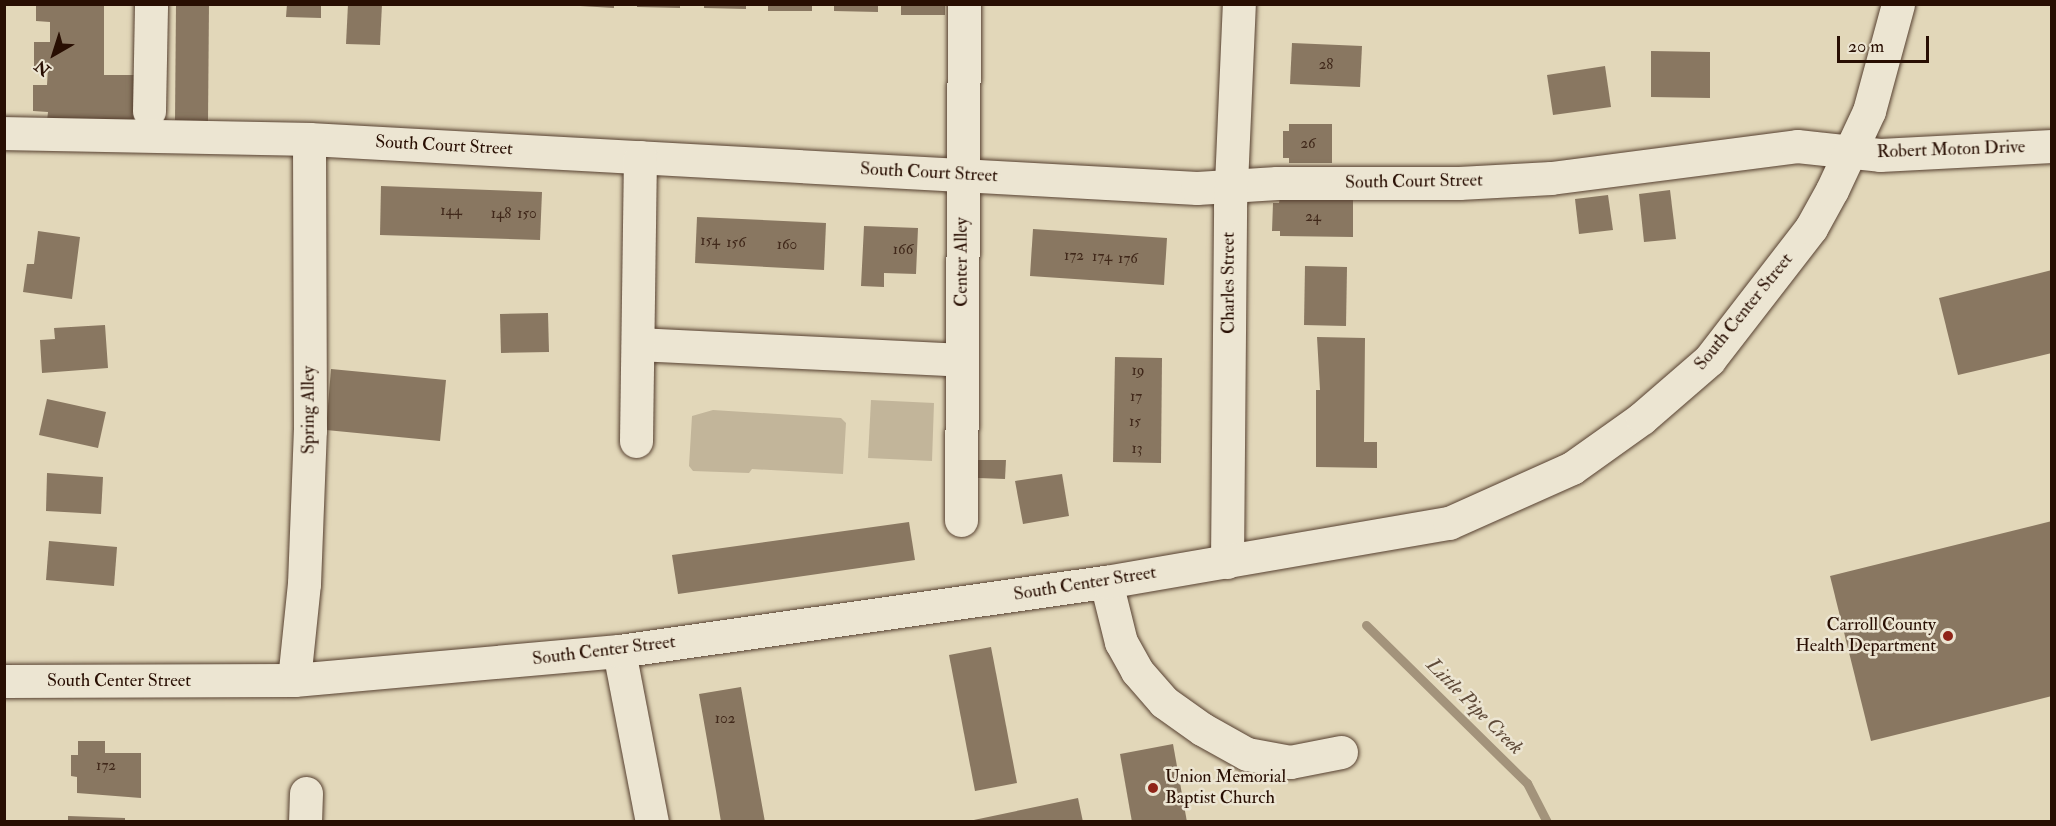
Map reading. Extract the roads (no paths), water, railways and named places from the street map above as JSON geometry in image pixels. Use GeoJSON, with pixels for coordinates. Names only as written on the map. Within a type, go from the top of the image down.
{"type":"FeatureCollection","features":[{"type":"Feature","properties":{"kind":"street"},"geometry":{"type":"LineString","coordinates":[[149,111],[151,4]]}},
{"type":"Feature","properties":{"kind":"street","name":"Center Alley"},"geometry":{"type":"LineString","coordinates":[[961,520],[961,175],[964,4]]}},
{"type":"Feature","properties":{"kind":"street","name":"Charles Street"},"geometry":{"type":"LineString","coordinates":[[1227,562],[1230,186],[1239,4]]}},
{"type":"Feature","properties":{"kind":"street","name":"South Center Street"},"geometry":{"type":"LineString","coordinates":[[4,681],[294,681],[619,651],[1106,582],[1449,523],[1572,468],[1642,418],[1709,360],[1811,228],[1851,152],[1890,45],[1898,4]]}},
{"type":"Feature","properties":{"kind":"street","name":"South Court Street"},"geometry":{"type":"LineString","coordinates":[[4,133],[309,139],[1155,187],[1277,183],[1459,183],[1551,178],[1797,146],[1851,152]]}},
{"type":"Feature","properties":{"kind":"street","name":"Spring Alley"},"geometry":{"type":"LineString","coordinates":[[294,681],[304,584],[310,430],[309,139]]}},
{"type":"Feature","properties":{"kind":"street","name":"Robert Moton Drive"},"geometry":{"type":"LineString","coordinates":[[1851,152],[1908,155],[2050,147]]}},
{"type":"Feature","properties":{"kind":"street"},"geometry":{"type":"LineString","coordinates":[[636,441],[640,157]]}},
{"type":"Feature","properties":{"kind":"street"},"geometry":{"type":"LineString","coordinates":[[638,344],[962,360]]}},
{"type":"Feature","properties":{"kind":"street"},"geometry":{"type":"LineString","coordinates":[[1106,582],[1121,642],[1137,671],[1164,702],[1202,729],[1247,754],[1290,762],[1341,752]]}},
{"type":"Feature","properties":{"kind":"street"},"geometry":{"type":"LineString","coordinates":[[619,651],[651,822]]}},
{"type":"Feature","properties":{"kind":"waterway","name":"Little Pipe Creek"},"geometry":{"type":"LineString","coordinates":[[1366,625],[1527,783],[1547,822]]}},
{"type":"Feature","properties":{"kind":"place","name":"Carroll County Health Department"},"geometry":{"type":"Point","coordinates":[1948,636]}},
{"type":"Feature","properties":{"kind":"place","name":"Union Memorial Baptist Church"},"geometry":{"type":"Point","coordinates":[1153,788]}}]}
